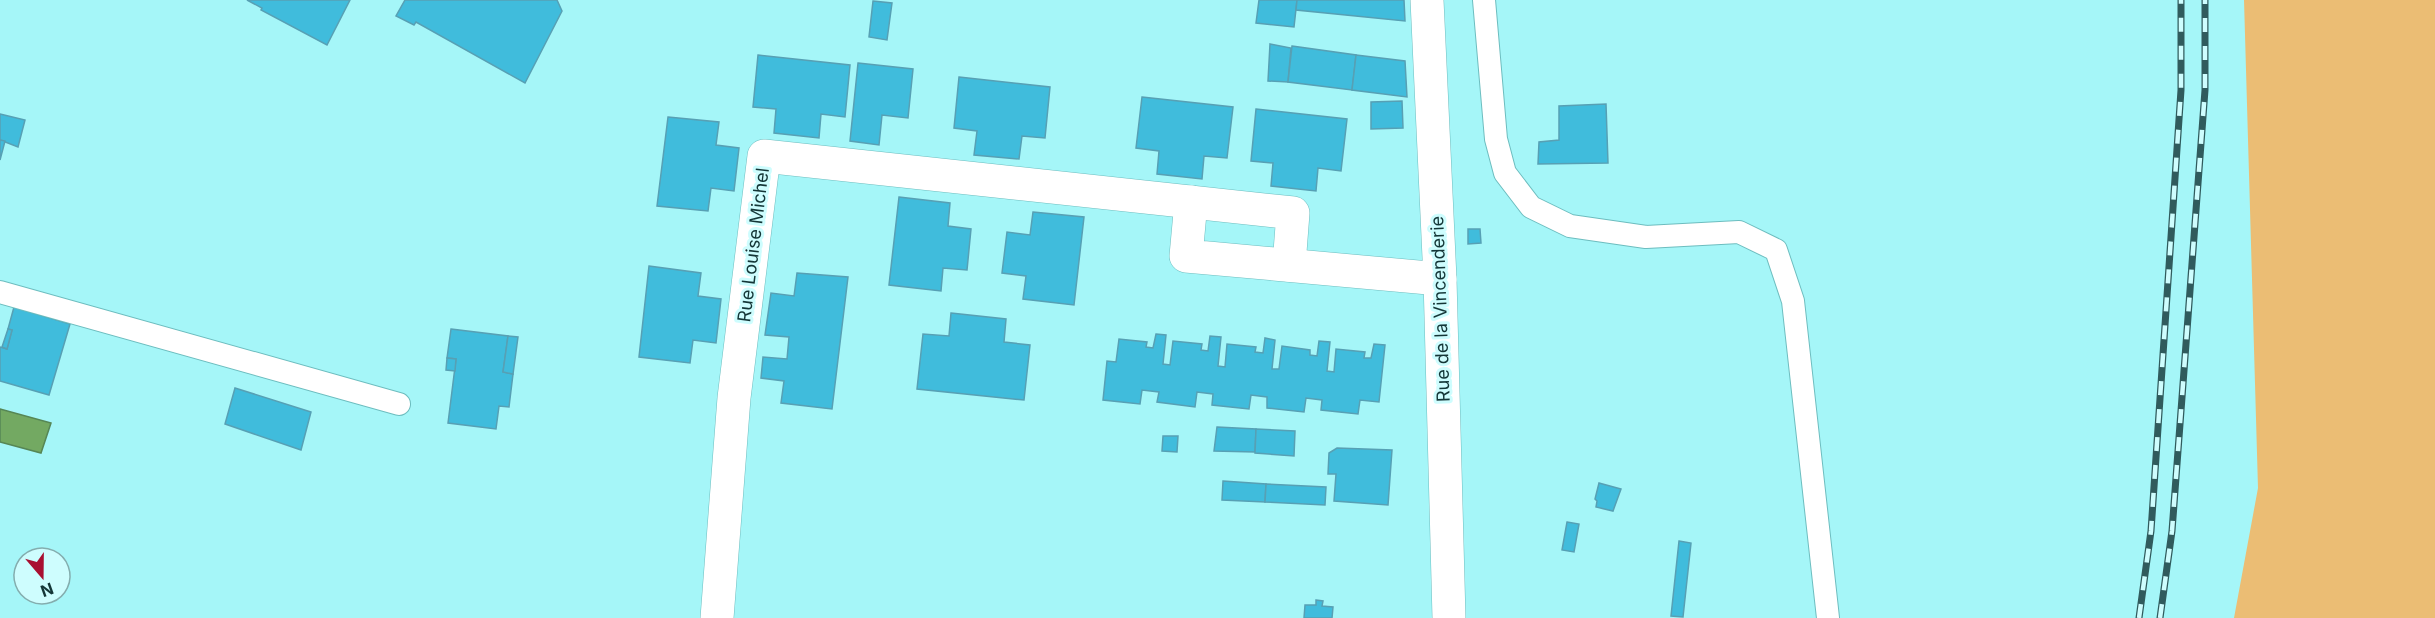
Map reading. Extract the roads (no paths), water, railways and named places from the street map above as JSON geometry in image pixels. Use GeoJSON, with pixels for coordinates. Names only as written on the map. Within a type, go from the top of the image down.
{"type":"FeatureCollection","features":[{"type":"Feature","properties":{"kind":"street","name":"Rue de la Vincenderie"},"geometry":{"type":"LineString","coordinates":[[1427,0],[1440,279],[1449,618]]}},
{"type":"Feature","properties":{"kind":"street","name":"Rue Louise Michel"},"geometry":{"type":"LineString","coordinates":[[717,618],[734,398],[764,156],[1293,213],[1289,265]]}},
{"type":"Feature","properties":{"kind":"street"},"geometry":{"type":"LineString","coordinates":[[1191,202],[1186,256],[1440,279]]}},
{"type":"Feature","properties":{"kind":"lane"},"geometry":{"type":"LineString","coordinates":[[1484,0],[1496,139],[1505,173],[1531,207],[1570,226],[1646,237],[1739,232],[1776,249],[1793,301],[1828,618]]}},
{"type":"Feature","properties":{"kind":"lane"},"geometry":{"type":"LineString","coordinates":[[0,292],[399,404]]}},
{"type":"Feature","properties":{"kind":"railway"},"geometry":{"type":"LineString","coordinates":[[2139,618],[2151,531],[2181,90],[2181,0]]}},
{"type":"Feature","properties":{"kind":"railway"},"geometry":{"type":"LineString","coordinates":[[2160,618],[2172,531],[2205,90],[2205,0]]}}]}
